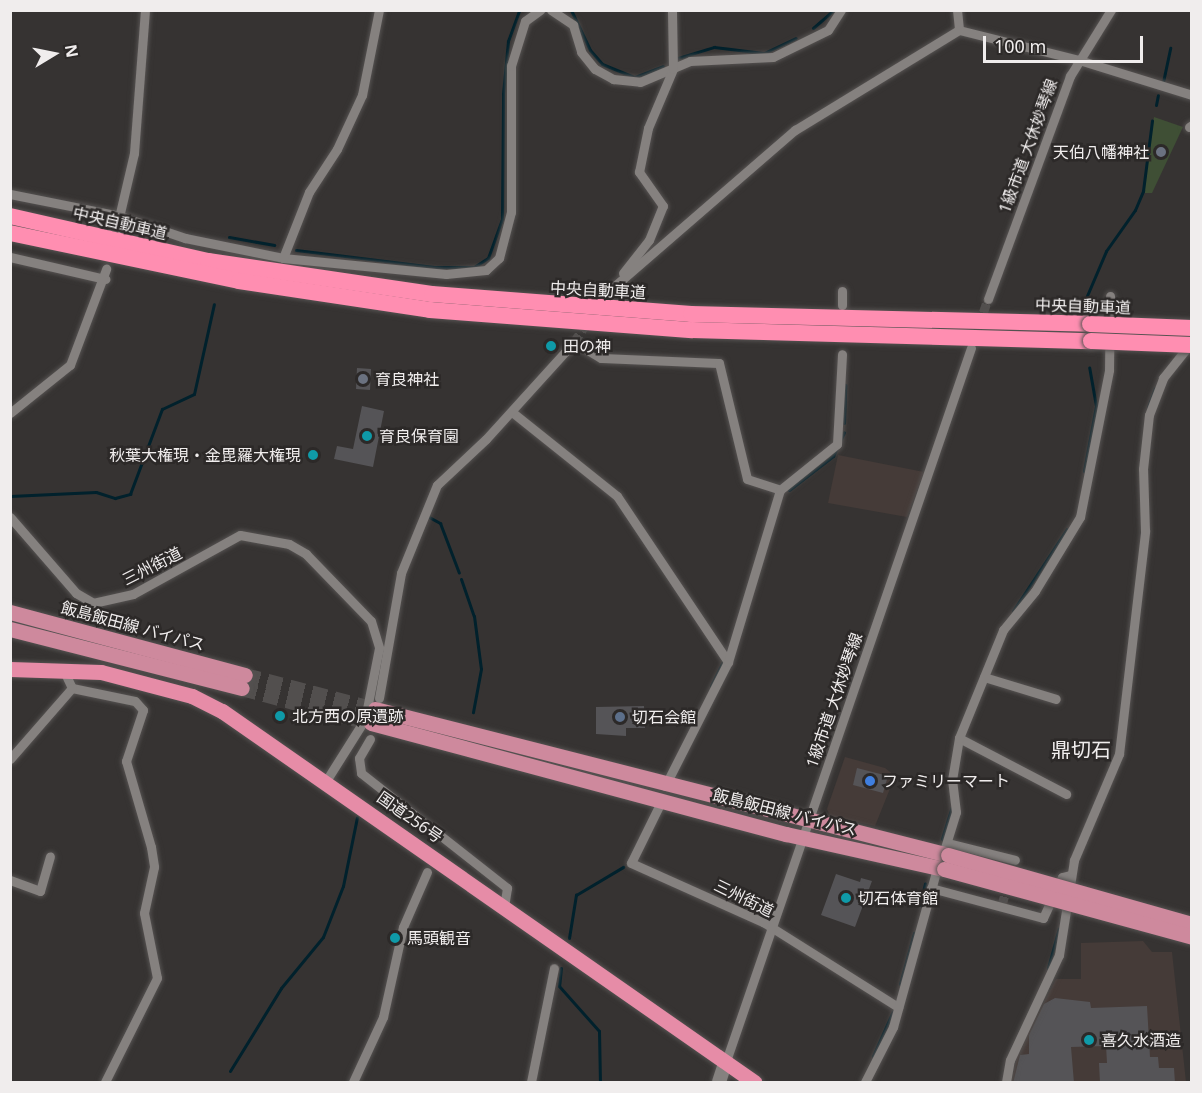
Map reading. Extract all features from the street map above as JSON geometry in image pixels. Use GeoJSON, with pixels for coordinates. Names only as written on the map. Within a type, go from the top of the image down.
{"type":"FeatureCollection","features":[{"type":"Feature","properties":{"kind":"highway","name":"中央自動車道"},"geometry":{"type":"LineString","coordinates":[[10,216],[208,261],[454,297],[691,314],[1191,328]]}},
{"type":"Feature","properties":{"kind":"highway","name":"中央自動車道"},"geometry":{"type":"LineString","coordinates":[[10,233],[205,275],[441,311],[692,330],[1191,344]]}},
{"type":"Feature","properties":{"kind":"highway","name":"国道256号"},"geometry":{"type":"LineString","coordinates":[[10,669],[101,672],[192,696],[222,711],[327,781],[754,1083]]}},
{"type":"Feature","properties":{"kind":"main road","name":"飯島飯田線 バイパス"},"geometry":{"type":"LineString","coordinates":[[10,612],[243,682],[10,629]]}},
{"type":"Feature","properties":{"kind":"main road","name":"飯島飯田線 バイパス"},"geometry":{"type":"LineString","coordinates":[[375,710],[663,793],[803,837],[944,858],[1191,937]]}},
{"type":"Feature","properties":{"kind":"main road","name":"飯島飯田線 バイパス"},"geometry":{"type":"LineString","coordinates":[[663,793],[808,822],[1191,924]]}},
{"type":"Feature","properties":{"kind":"main road"},"geometry":{"type":"LineString","coordinates":[[719,1083],[726,1061]]}},
{"type":"Feature","properties":{"kind":"street"},"geometry":{"type":"LineString","coordinates":[[116,230],[134,153],[145,10]]}},
{"type":"Feature","properties":{"kind":"street"},"geometry":{"type":"LineString","coordinates":[[283,258],[309,192],[337,149],[362,95],[379,10]]}},
{"type":"Feature","properties":{"kind":"street"},"geometry":{"type":"LineString","coordinates":[[10,194],[120,216],[185,238],[283,258],[469,275],[486,270],[499,258],[511,212],[511,66],[525,21],[540,10]]}},
{"type":"Feature","properties":{"kind":"street"},"geometry":{"type":"LineString","coordinates":[[550,10],[573,25],[587,62],[614,79],[640,82],[714,57],[747,62],[773,57],[828,30],[841,10]]}},
{"type":"Feature","properties":{"kind":"street"},"geometry":{"type":"LineString","coordinates":[[672,10],[673,69],[648,128],[639,171],[663,206],[648,240],[610,290],[795,130],[959,30],[1079,60],[1191,95]]}},
{"type":"Feature","properties":{"kind":"street"},"geometry":{"type":"LineString","coordinates":[[957,10],[959,30]]}},
{"type":"Feature","properties":{"kind":"street","name":"1級市道 大休妙琴線"},"geometry":{"type":"LineString","coordinates":[[988,299],[1079,60],[1111,10]]}},
{"type":"Feature","properties":{"kind":"street"},"geometry":{"type":"LineString","coordinates":[[10,257],[105,279]]}},
{"type":"Feature","properties":{"kind":"street"},"geometry":{"type":"LineString","coordinates":[[10,413],[70,365],[105,279],[106,269]]}},
{"type":"Feature","properties":{"kind":"street"},"geometry":{"type":"LineString","coordinates":[[842,291],[842,305]]}},
{"type":"Feature","properties":{"kind":"street"},"geometry":{"type":"LineString","coordinates":[[865,1083],[898,1007],[931,888],[944,858],[956,812],[952,780],[959,738],[1003,630],[1035,591],[1080,517],[1109,370],[1110,296]]}},
{"type":"Feature","properties":{"kind":"street"},"geometry":{"type":"LineString","coordinates":[[375,710],[401,573],[437,485],[512,412],[574,342],[601,358],[718,363],[747,479],[780,490]]}},
{"type":"Feature","properties":{"kind":"street"},"geometry":{"type":"LineString","coordinates":[[1006,1083],[1010,1060],[1059,955],[1070,875],[1119,754],[1125,726],[1145,531],[1143,469],[1149,415],[1163,378],[1191,344]]}},
{"type":"Feature","properties":{"kind":"street","name":"1級市道 大休妙琴線"},"geometry":{"type":"LineString","coordinates":[[726,1061],[971,348]]}},
{"type":"Feature","properties":{"kind":"street"},"geometry":{"type":"LineString","coordinates":[[663,793],[728,663],[780,490],[837,444],[842,354]]}},
{"type":"Feature","properties":{"kind":"street"},"geometry":{"type":"LineString","coordinates":[[512,412],[617,496],[728,663]]}},
{"type":"Feature","properties":{"kind":"street","name":"三州街道"},"geometry":{"type":"LineString","coordinates":[[10,517],[76,593],[93,603],[132,594],[232,539],[249,534],[289,544],[306,554],[344,589],[376,632],[377,668],[365,719],[327,781]]}},
{"type":"Feature","properties":{"kind":"street"},"geometry":{"type":"LineString","coordinates":[[64,671],[72,688]]}},
{"type":"Feature","properties":{"kind":"street"},"geometry":{"type":"LineString","coordinates":[[984,677],[1056,699]]}},
{"type":"Feature","properties":{"kind":"street"},"geometry":{"type":"LineString","coordinates":[[10,759],[72,688]]}},
{"type":"Feature","properties":{"kind":"street"},"geometry":{"type":"LineString","coordinates":[[72,688],[135,701],[143,710],[126,761],[153,857],[144,912],[157,978],[105,1083]]}},
{"type":"Feature","properties":{"kind":"street"},"geometry":{"type":"LineString","coordinates":[[959,738],[1066,794]]}},
{"type":"Feature","properties":{"kind":"street"},"geometry":{"type":"LineString","coordinates":[[370,739],[359,758],[361,773],[507,888],[504,906]]}},
{"type":"Feature","properties":{"kind":"street","name":"三州街道"},"geometry":{"type":"LineString","coordinates":[[663,793],[631,863],[771,927],[898,1007]]}},
{"type":"Feature","properties":{"kind":"street"},"geometry":{"type":"LineString","coordinates":[[10,880],[40,891],[50,856]]}},
{"type":"Feature","properties":{"kind":"street"},"geometry":{"type":"LineString","coordinates":[[944,858],[1015,860]]}},
{"type":"Feature","properties":{"kind":"street"},"geometry":{"type":"LineString","coordinates":[[353,1083],[383,1017],[403,927],[427,872]]}},
{"type":"Feature","properties":{"kind":"street"},"geometry":{"type":"LineString","coordinates":[[931,888],[1043,918],[1062,877],[1070,875]]}},
{"type":"Feature","properties":{"kind":"street"},"geometry":{"type":"LineString","coordinates":[[531,1083],[554,968]]}},
{"type":"Feature","properties":{"kind":"shaded area"},"geometry":{"type":"Polygon","coordinates":[[[838,455],[924,472],[907,517],[828,503],[838,455]]]}},
{"type":"Feature","properties":{"kind":"shaded area"},"geometry":{"type":"Polygon","coordinates":[[[845,757],[885,768],[895,776],[875,826],[830,816],[827,809],[845,757]]]}},
{"type":"Feature","properties":{"kind":"shaded area"},"geometry":{"type":"Polygon","coordinates":[[[1143,941],[1152,952],[1172,952],[1186,1082],[1011,1082],[1017,1055],[1056,979],[1081,979],[1081,943],[1143,941]]]}},
{"type":"Feature","properties":{"kind":"green space"},"geometry":{"type":"Polygon","coordinates":[[[1154,117],[1183,127],[1152,193],[1143,193],[1154,117]]]}},
{"type":"Feature","properties":{"kind":"building","name":"育良神社"},"geometry":{"type":"Polygon","coordinates":[[[357,368],[371,369],[370,390],[356,389],[357,368]]]}},
{"type":"Feature","properties":{"kind":"building","name":"育良保育園"},"geometry":{"type":"Polygon","coordinates":[[[362,406],[384,411],[373,467],[334,459],[337,446],[353,449],[362,406]]]}},
{"type":"Feature","properties":{"kind":"building","name":"切石会館"},"geometry":{"type":"Polygon","coordinates":[[[644,706],[645,728],[626,728],[626,736],[596,734],[596,707],[644,706]]]}},
{"type":"Feature","properties":{"kind":"building","name":"ファミリーマート"},"geometry":{"type":"Polygon","coordinates":[[[857,768],[888,776],[883,793],[853,785],[857,768]]]}},
{"type":"Feature","properties":{"kind":"building","name":"切石体育館"},"geometry":{"type":"Polygon","coordinates":[[[836,874],[860,882],[861,878],[872,881],[855,927],[821,915],[836,874]]]}},
{"type":"Feature","properties":{"kind":"building","name":"喜久水酒造"},"geometry":{"type":"Polygon","coordinates":[[[1055,998],[1090,1002],[1091,1008],[1147,1006],[1150,1057],[1158,1057],[1159,1068],[1174,1068],[1175,1083],[1100,1083],[1099,1063],[1107,1063],[1106,1046],[1071,1047],[1074,1083],[1013,1083],[1020,1055],[1029,1054],[1029,1035],[1044,1004],[1055,998]]]}},
{"type":"Feature","properties":{"kind":"waterway"},"geometry":{"type":"LineString","coordinates":[[296,250],[434,267],[474,267],[488,258],[502,219],[503,94],[508,41],[519,10]]}},
{"type":"Feature","properties":{"kind":"waterway"},"geometry":{"type":"LineString","coordinates":[[571,10],[590,50],[602,64],[635,77],[663,66]]}},
{"type":"Feature","properties":{"kind":"waterway"},"geometry":{"type":"LineString","coordinates":[[813,28],[834,10]]}},
{"type":"Feature","properties":{"kind":"waterway"},"geometry":{"type":"LineString","coordinates":[[678,58],[714,47],[764,53],[796,38]]}},
{"type":"Feature","properties":{"kind":"waterway"},"geometry":{"type":"LineString","coordinates":[[1163,82],[1170,48]]}},
{"type":"Feature","properties":{"kind":"waterway"},"geometry":{"type":"LineString","coordinates":[[1156,105],[1158,95]]}},
{"type":"Feature","properties":{"kind":"waterway"},"geometry":{"type":"LineString","coordinates":[[1086,298],[1106,251],[1135,210],[1143,191],[1152,121]]}},
{"type":"Feature","properties":{"kind":"waterway"},"geometry":{"type":"LineString","coordinates":[[229,237],[274,245]]}},
{"type":"Feature","properties":{"kind":"waterway"},"geometry":{"type":"LineString","coordinates":[[10,496],[96,492],[115,498],[130,494],[162,409],[194,394],[214,304]]}},
{"type":"Feature","properties":{"kind":"waterway"},"geometry":{"type":"LineString","coordinates":[[1084,471],[1096,406],[1089,368]]}},
{"type":"Feature","properties":{"kind":"waterway"},"geometry":{"type":"LineString","coordinates":[[844,423],[845,385]]}},
{"type":"Feature","properties":{"kind":"waterway"},"geometry":{"type":"LineString","coordinates":[[1148,407],[1155,388]]}},
{"type":"Feature","properties":{"kind":"waterway"},"geometry":{"type":"LineString","coordinates":[[789,490],[833,456],[844,432]]}},
{"type":"Feature","properties":{"kind":"waterway"},"geometry":{"type":"LineString","coordinates":[[429,517],[440,523],[459,573]]}},
{"type":"Feature","properties":{"kind":"waterway"},"geometry":{"type":"LineString","coordinates":[[1013,611],[1067,529]]}},
{"type":"Feature","properties":{"kind":"waterway"},"geometry":{"type":"LineString","coordinates":[[461,579],[474,616],[481,669],[473,712]]}},
{"type":"Feature","properties":{"kind":"waterway"},"geometry":{"type":"LineString","coordinates":[[711,686],[723,661]]}},
{"type":"Feature","properties":{"kind":"waterway"},"geometry":{"type":"LineString","coordinates":[[942,839],[952,807]]}},
{"type":"Feature","properties":{"kind":"waterway"},"geometry":{"type":"LineString","coordinates":[[230,1071],[281,988],[323,937],[343,886],[357,817]]}},
{"type":"Feature","properties":{"kind":"waterway"},"geometry":{"type":"LineString","coordinates":[[569,938],[576,895],[623,867]]}},
{"type":"Feature","properties":{"kind":"waterway"},"geometry":{"type":"LineString","coordinates":[[920,905],[925,884]]}},
{"type":"Feature","properties":{"kind":"waterway"},"geometry":{"type":"LineString","coordinates":[[1048,968],[1059,928]]}},
{"type":"Feature","properties":{"kind":"waterway"},"geometry":{"type":"LineString","coordinates":[[900,984],[914,933]]}},
{"type":"Feature","properties":{"kind":"waterway"},"geometry":{"type":"LineString","coordinates":[[561,968],[559,986],[599,1031],[600,1082]]}},
{"type":"Feature","properties":{"kind":"waterway"},"geometry":{"type":"LineString","coordinates":[[873,1056],[893,1011]]}},
{"type":"Feature","properties":{"kind":"tunnel"},"geometry":{"type":"LineString","coordinates":[[979,325],[988,299]]}},
{"type":"Feature","properties":{"kind":"tunnel"},"geometry":{"type":"LineString","coordinates":[[574,342],[588,321]]}},
{"type":"Feature","properties":{"kind":"tunnel"},"geometry":{"type":"LineString","coordinates":[[245,675],[375,709]]}},
{"type":"Feature","properties":{"kind":"tunnel"},"geometry":{"type":"LineString","coordinates":[[242,688],[371,723]]}},
{"type":"Feature","properties":{"kind":"tunnel"},"geometry":{"type":"LineString","coordinates":[[1002,905],[1008,883]]}},
{"type":"Feature","properties":{"kind":"place","name":"天伯八幡神社"},"geometry":{"type":"Point","coordinates":[1161,152]}},
{"type":"Feature","properties":{"kind":"place","name":"田の神"},"geometry":{"type":"Point","coordinates":[551,346]}},
{"type":"Feature","properties":{"kind":"place","name":"育良神社"},"geometry":{"type":"Point","coordinates":[363,379]}},
{"type":"Feature","properties":{"kind":"place","name":"育良保育園"},"geometry":{"type":"Point","coordinates":[367,436]}},
{"type":"Feature","properties":{"kind":"place","name":"秋葉大権現・金毘羅大権現"},"geometry":{"type":"Point","coordinates":[313,455]}},
{"type":"Feature","properties":{"kind":"place","name":"北方西の原遺跡"},"geometry":{"type":"Point","coordinates":[280,716]}},
{"type":"Feature","properties":{"kind":"place","name":"切石会館"},"geometry":{"type":"Point","coordinates":[620,717]}},
{"type":"Feature","properties":{"kind":"place","name":"ファミリーマート"},"geometry":{"type":"Point","coordinates":[870,781]}},
{"type":"Feature","properties":{"kind":"place","name":"切石体育館"},"geometry":{"type":"Point","coordinates":[846,898]}},
{"type":"Feature","properties":{"kind":"place","name":"馬頭観音"},"geometry":{"type":"Point","coordinates":[395,938]}},
{"type":"Feature","properties":{"kind":"place","name":"喜久水酒造"},"geometry":{"type":"Point","coordinates":[1089,1040]}},
{"type":"Feature","properties":{"kind":"district","name":"鼎切石"},"geometry":{"type":"Point","coordinates":[1081,749]}}]}
